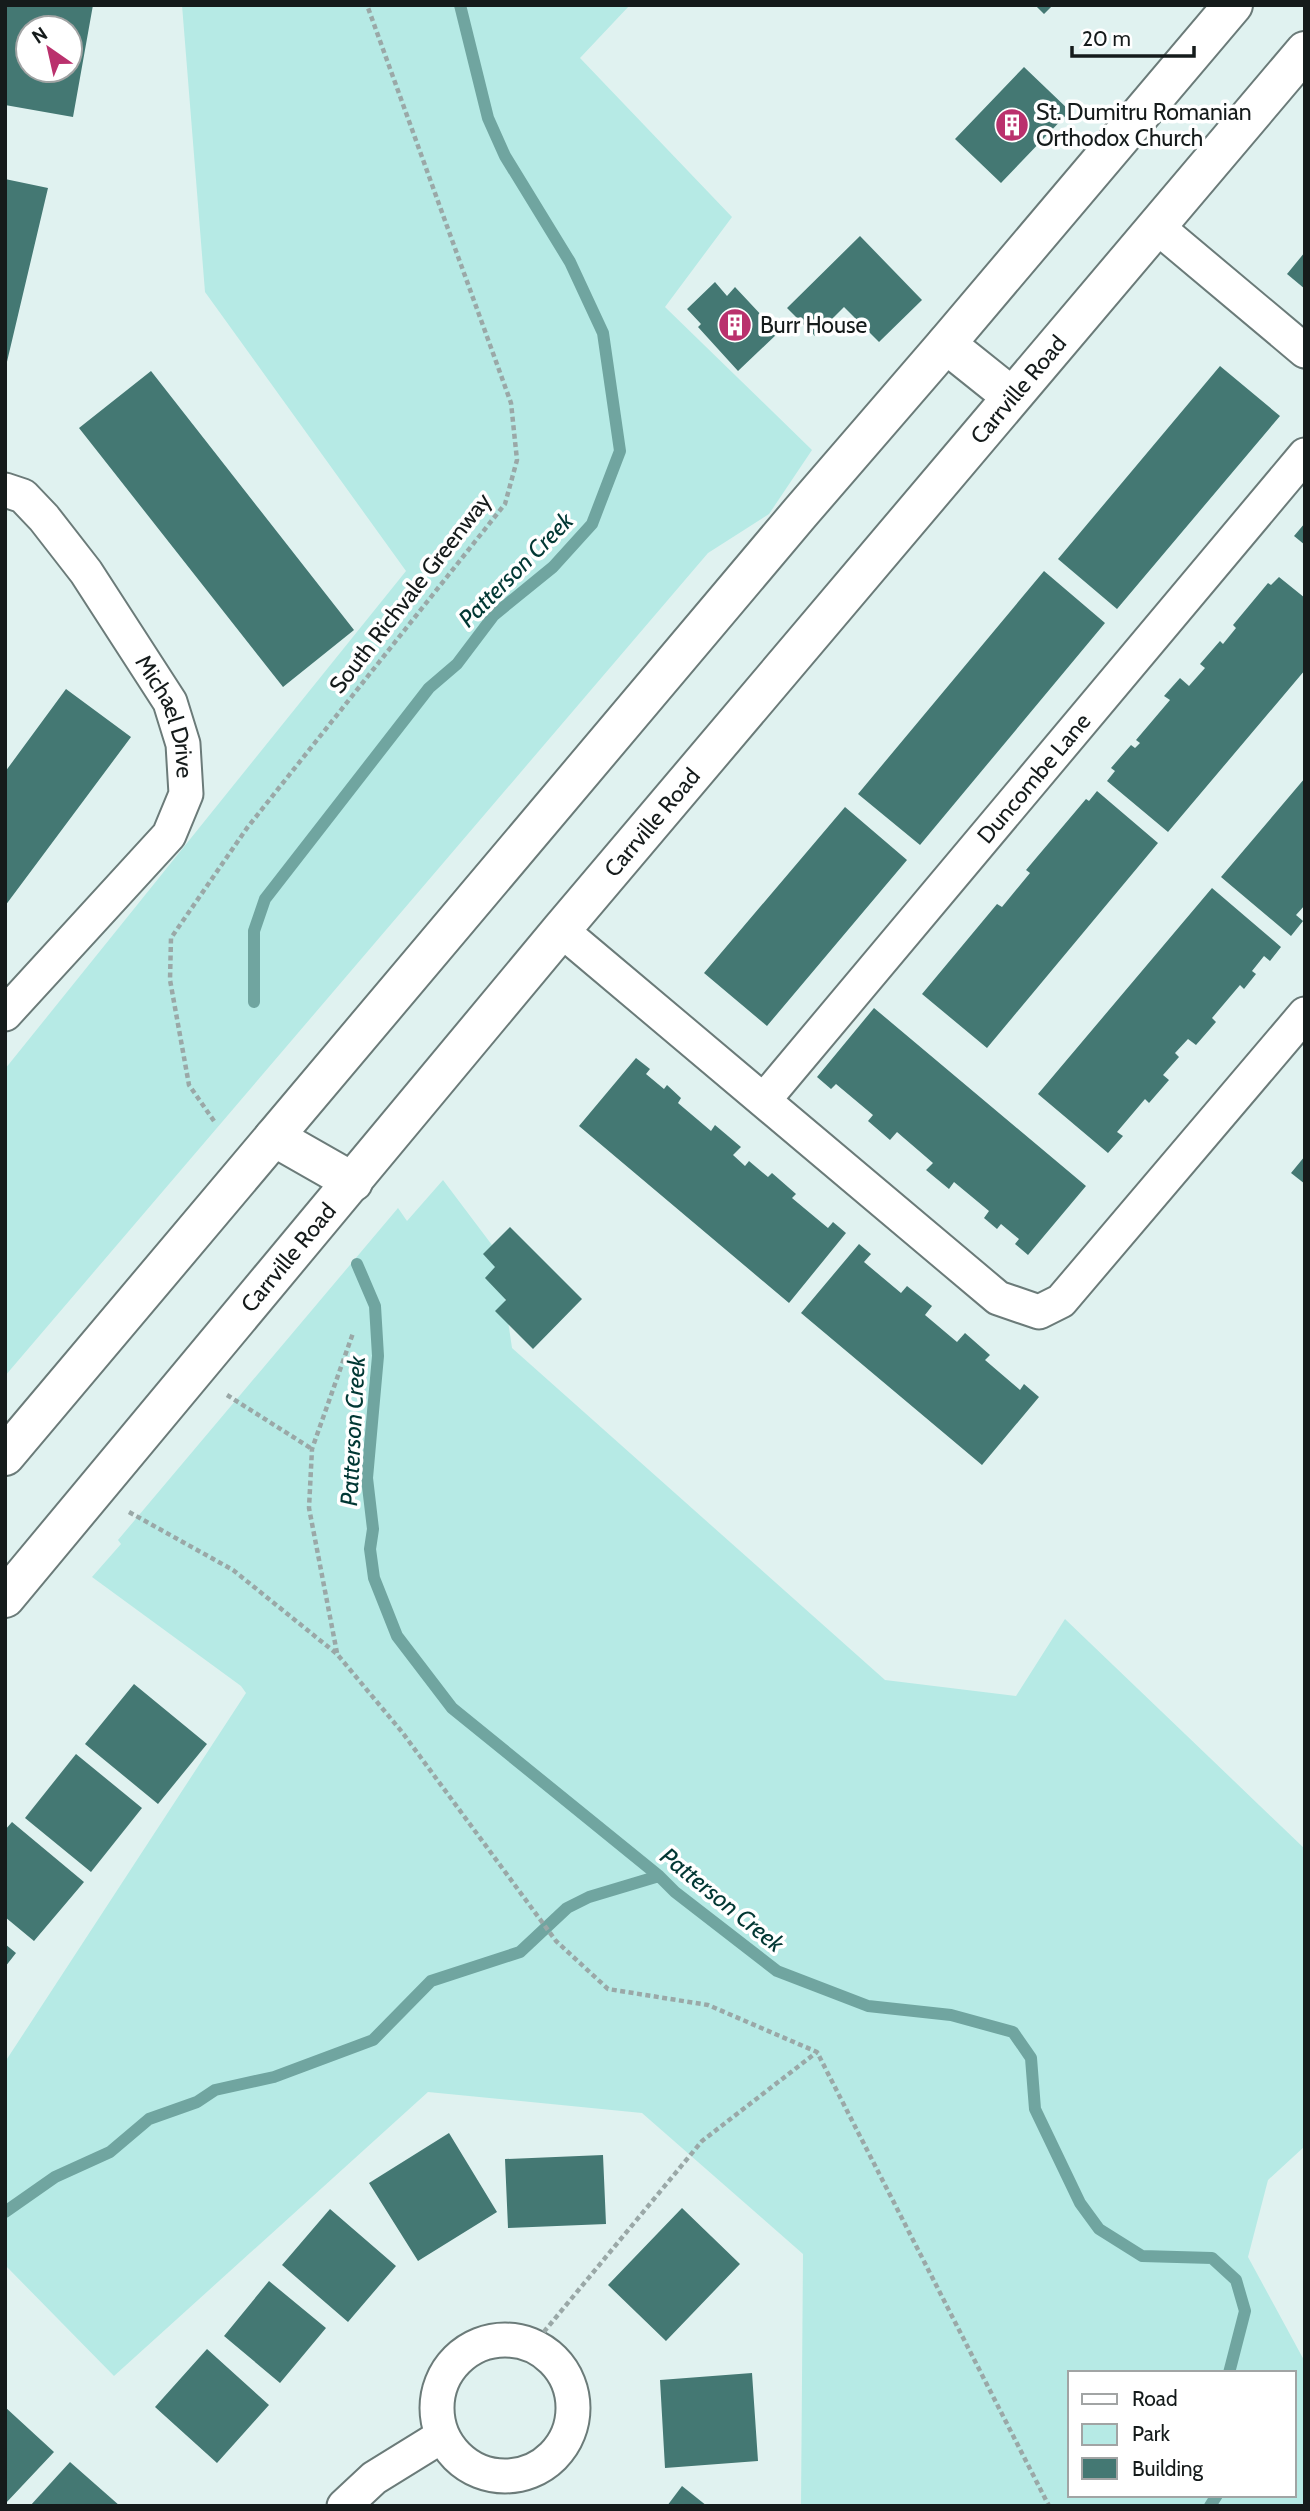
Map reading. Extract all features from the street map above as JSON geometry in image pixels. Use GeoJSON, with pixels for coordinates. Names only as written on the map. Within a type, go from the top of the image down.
{"type":"FeatureCollection","features":[{"type":"Feature","properties":{"kind":"main road"},"geometry":{"type":"LineString","coordinates":[[5,1456],[791,524],[1233,5]]}},
{"type":"Feature","properties":{"kind":"main road","name":"Carrville Road"},"geometry":{"type":"LineString","coordinates":[[5,1598],[561,930],[1305,51]]}},
{"type":"Feature","properties":{"kind":"main road"},"geometry":{"type":"LineString","coordinates":[[946,344],[1011,396]]}},
{"type":"Feature","properties":{"kind":"main road"},"geometry":{"type":"LineString","coordinates":[[274,1137],[353,1182]]}},
{"type":"Feature","properties":{"kind":"street"},"geometry":{"type":"LineString","coordinates":[[1156,226],[1305,351]]}},
{"type":"Feature","properties":{"kind":"street","name":"Duncombe Lane"},"geometry":{"type":"LineString","coordinates":[[764,1100],[1305,455]]}},
{"type":"Feature","properties":{"kind":"street","name":"Michael Drive"},"geometry":{"type":"LineString","coordinates":[[5,490],[23,496],[44,518],[86,572],[170,702],[183,744],[186,794],[169,835],[5,1014]]}},
{"type":"Feature","properties":{"kind":"street"},"geometry":{"type":"LineString","coordinates":[[561,930],[998,1298],[1039,1312],[1061,1301],[1305,1014]]}},
{"type":"Feature","properties":{"kind":"street"},"geometry":{"type":"LineString","coordinates":[[509,2339],[533,2345],[551,2357],[565,2374],[572,2394],[573,2417],[567,2438],[554,2456],[536,2469],[515,2476],[493,2476],[472,2468],[455,2455],[442,2436],[437,2414],[439,2390],[448,2369],[465,2352],[486,2342],[509,2339]]}},
{"type":"Feature","properties":{"kind":"street"},"geometry":{"type":"LineString","coordinates":[[344,2506],[374,2479],[442,2436]]}},
{"type":"Feature","properties":{"kind":"path","name":"South Richvale Greenway"},"geometry":{"type":"LineString","coordinates":[[214,1121],[189,1085],[170,980],[171,938],[247,828],[505,504],[517,460],[511,403],[367,5]]}},
{"type":"Feature","properties":{"kind":"path"},"geometry":{"type":"LineString","coordinates":[[337,1654],[309,1507],[312,1449],[353,1333]]}},
{"type":"Feature","properties":{"kind":"path"},"geometry":{"type":"LineString","coordinates":[[223,1393],[312,1449]]}},
{"type":"Feature","properties":{"kind":"path"},"geometry":{"type":"LineString","coordinates":[[125,1510],[233,1570],[337,1654],[402,1732],[556,1941],[608,1989],[708,2005],[817,2052],[1049,2506]]}},
{"type":"Feature","properties":{"kind":"path"},"geometry":{"type":"LineString","coordinates":[[533,2345],[702,2141],[817,2052]]}},
{"type":"Feature","properties":{"kind":"green space"},"geometry":{"type":"Polygon","coordinates":[[[182,5],[630,5],[580,58],[732,217],[665,307],[812,450],[769,514],[708,553],[5,1376],[5,1069],[406,571],[205,292],[182,5]]]}},
{"type":"Feature","properties":{"kind":"green space"},"geometry":{"type":"Polygon","coordinates":[[[443,1180],[498,1253],[512,1348],[885,1680],[1016,1696],[1065,1619],[1305,1849],[1305,2146],[1268,2180],[1248,2257],[1305,2362],[1305,2506],[801,2506],[803,2254],[642,2113],[428,2092],[114,2376],[5,2265],[5,2062],[246,1693],[241,1686],[92,1577],[121,1544],[118,1540],[398,1208],[407,1221],[443,1180]]]}},
{"type":"Feature","properties":{"kind":"building"},"geometry":{"type":"Polygon","coordinates":[[[5,5],[93,5],[84,55],[84,14],[14,14],[14,84],[79,84],[73,117],[5,105],[5,5]]]}},
{"type":"Feature","properties":{"kind":"building"},"geometry":{"type":"Polygon","coordinates":[[[1035,5],[1053,5],[1044,14],[1035,5]]]}},
{"type":"Feature","properties":{"kind":"building","name":"St. Dumitru Romanian Orthodox Church"},"geometry":{"type":"Polygon","coordinates":[[[1024,67],[1070,111],[1001,183],[955,139],[1024,67]]]}},
{"type":"Feature","properties":{"kind":"building"},"geometry":{"type":"Polygon","coordinates":[[[5,179],[48,188],[6,366],[5,366],[5,179]]]}},
{"type":"Feature","properties":{"kind":"building"},"geometry":{"type":"Polygon","coordinates":[[[860,236],[922,300],[879,342],[844,307],[815,336],[787,308],[860,236]]]}},
{"type":"Feature","properties":{"kind":"building"},"geometry":{"type":"Polygon","coordinates":[[[1305,252],[1305,289],[1287,274],[1305,252]]]}},
{"type":"Feature","properties":{"kind":"building","name":"Burr House"},"geometry":{"type":"Polygon","coordinates":[[[715,282],[727,296],[735,287],[778,333],[738,371],[698,327],[701,324],[687,309],[715,282]]]}},
{"type":"Feature","properties":{"kind":"building"},"geometry":{"type":"Polygon","coordinates":[[[1220,366],[1280,416],[1117,609],[1058,559],[1220,366]]]}},
{"type":"Feature","properties":{"kind":"building"},"geometry":{"type":"Polygon","coordinates":[[[151,371],[354,630],[283,687],[79,428],[151,371]]]}},
{"type":"Feature","properties":{"kind":"building"},"geometry":{"type":"Polygon","coordinates":[[[1305,523],[1305,545],[1294,536],[1305,523]]]}},
{"type":"Feature","properties":{"kind":"building"},"geometry":{"type":"Polygon","coordinates":[[[1044,571],[1105,623],[920,845],[858,794],[1044,571]]]}},
{"type":"Feature","properties":{"kind":"building"},"geometry":{"type":"Polygon","coordinates":[[[1279,577],[1305,598],[1305,670],[1168,832],[1107,781],[1115,771],[1111,768],[1131,745],[1135,748],[1140,743],[1136,740],[1170,700],[1164,696],[1180,678],[1189,686],[1205,668],[1200,664],[1220,641],[1223,644],[1236,628],[1233,625],[1268,583],[1271,585],[1279,577]]]}},
{"type":"Feature","properties":{"kind":"building"},"geometry":{"type":"Polygon","coordinates":[[[66,689],[131,737],[5,906],[5,772],[66,689]]]}},
{"type":"Feature","properties":{"kind":"building"},"geometry":{"type":"Polygon","coordinates":[[[1305,778],[1305,905],[1296,915],[1303,921],[1291,936],[1221,877],[1305,778]]]}},
{"type":"Feature","properties":{"kind":"building"},"geometry":{"type":"Polygon","coordinates":[[[1097,791],[1158,843],[987,1048],[922,994],[997,904],[1002,907],[1030,873],[1026,870],[1086,799],[1089,801],[1097,791]]]}},
{"type":"Feature","properties":{"kind":"building"},"geometry":{"type":"Polygon","coordinates":[[[845,807],[907,860],[767,1026],[704,973],[845,807]]]}},
{"type":"Feature","properties":{"kind":"building"},"geometry":{"type":"Polygon","coordinates":[[[1212,888],[1281,947],[1270,961],[1264,956],[1252,971],[1256,974],[1244,989],[1240,985],[1212,1018],[1216,1022],[1196,1045],[1188,1039],[1175,1053],[1179,1057],[1163,1075],[1169,1080],[1149,1103],[1145,1099],[1117,1132],[1123,1136],[1108,1153],[1038,1094],[1212,888]]]}},
{"type":"Feature","properties":{"kind":"building"},"geometry":{"type":"Polygon","coordinates":[[[874,1008],[1086,1186],[1028,1255],[1015,1244],[1019,1239],[1001,1224],[997,1229],[984,1218],[989,1211],[954,1182],[949,1189],[926,1170],[933,1163],[897,1132],[890,1140],[868,1121],[873,1115],[836,1084],[831,1089],[817,1077],[874,1008]]]}},
{"type":"Feature","properties":{"kind":"building"},"geometry":{"type":"Polygon","coordinates":[[[636,1058],[650,1069],[646,1074],[664,1089],[667,1085],[681,1098],[678,1103],[711,1131],[715,1125],[741,1147],[733,1155],[745,1166],[749,1161],[768,1177],[772,1173],[796,1194],[792,1198],[828,1228],[833,1222],[846,1233],[789,1303],[579,1126],[636,1058]]]}},
{"type":"Feature","properties":{"kind":"building"},"geometry":{"type":"Polygon","coordinates":[[[1305,1156],[1305,1184],[1291,1173],[1305,1156]]]}},
{"type":"Feature","properties":{"kind":"building"},"geometry":{"type":"Polygon","coordinates":[[[510,1227],[582,1299],[533,1349],[495,1311],[506,1300],[485,1278],[495,1267],[483,1254],[510,1227]]]}},
{"type":"Feature","properties":{"kind":"building"},"geometry":{"type":"Polygon","coordinates":[[[859,1244],[871,1254],[864,1262],[901,1293],[907,1286],[932,1306],[925,1315],[957,1342],[965,1333],[990,1355],[985,1360],[1020,1390],[1024,1384],[1039,1397],[982,1465],[801,1313],[859,1244]]]}},
{"type":"Feature","properties":{"kind":"building"},"geometry":{"type":"Polygon","coordinates":[[[134,1684],[207,1744],[158,1804],[85,1744],[134,1684]]]}},
{"type":"Feature","properties":{"kind":"building"},"geometry":{"type":"Polygon","coordinates":[[[76,1754],[142,1808],[91,1872],[25,1818],[76,1754]]]}},
{"type":"Feature","properties":{"kind":"building"},"geometry":{"type":"Polygon","coordinates":[[[12,1822],[84,1882],[34,1941],[5,1917],[5,1830],[12,1822]]]}},
{"type":"Feature","properties":{"kind":"building"},"geometry":{"type":"Polygon","coordinates":[[[5,1944],[16,1953],[5,1967],[5,1944]]]}},
{"type":"Feature","properties":{"kind":"building"},"geometry":{"type":"Polygon","coordinates":[[[449,2133],[497,2212],[418,2261],[369,2183],[449,2133]]]}},
{"type":"Feature","properties":{"kind":"building"},"geometry":{"type":"Polygon","coordinates":[[[603,2155],[606,2224],[508,2228],[505,2159],[603,2155]]]}},
{"type":"Feature","properties":{"kind":"building"},"geometry":{"type":"Polygon","coordinates":[[[682,2208],[740,2264],[666,2341],[608,2285],[682,2208]]]}},
{"type":"Feature","properties":{"kind":"building"},"geometry":{"type":"Polygon","coordinates":[[[330,2209],[396,2266],[348,2322],[282,2265],[330,2209]]]}},
{"type":"Feature","properties":{"kind":"building"},"geometry":{"type":"Polygon","coordinates":[[[269,2281],[326,2328],[280,2383],[224,2336],[269,2281]]]}},
{"type":"Feature","properties":{"kind":"building"},"geometry":{"type":"Polygon","coordinates":[[[207,2349],[269,2405],[217,2463],[155,2407],[207,2349]]]}},
{"type":"Feature","properties":{"kind":"building"},"geometry":{"type":"Polygon","coordinates":[[[752,2373],[758,2461],[665,2468],[660,2380],[752,2373]]]}},
{"type":"Feature","properties":{"kind":"building"},"geometry":{"type":"Polygon","coordinates":[[[5,2407],[54,2452],[5,2504],[5,2407]]]}},
{"type":"Feature","properties":{"kind":"building"},"geometry":{"type":"Polygon","coordinates":[[[70,2462],[120,2506],[30,2506],[70,2462]]]}},
{"type":"Feature","properties":{"kind":"building"},"geometry":{"type":"Polygon","coordinates":[[[682,2486],[707,2506],[667,2506],[682,2486]]]}},
{"type":"Feature","properties":{"kind":"waterway","name":"Patterson Creek"},"geometry":{"type":"LineString","coordinates":[[254,1002],[254,931],[265,899],[429,688],[457,664],[494,615],[553,567],[592,524],[620,451],[603,333],[570,262],[505,156],[488,118],[460,5]]}},
{"type":"Feature","properties":{"kind":"waterway","name":"Patterson Creek"},"geometry":{"type":"LineString","coordinates":[[357,1264],[375,1306],[378,1356],[367,1478],[373,1529],[370,1549],[374,1578],[397,1636],[452,1708],[659,1876],[675,1892],[777,1971],[868,2006],[951,2015],[1013,2032],[1031,2058],[1035,2109],[1080,2203],[1099,2229],[1142,2256],[1212,2258],[1236,2280],[1245,2311],[1230,2371]]}},
{"type":"Feature","properties":{"kind":"waterway"},"geometry":{"type":"LineString","coordinates":[[5,2212],[55,2177],[110,2152],[149,2119],[197,2102],[215,2090],[274,2077],[373,2040],[431,1981],[520,1952],[567,1908],[589,1897],[659,1876]]}},
{"type":"Feature","properties":{"kind":"waterway","name":"Patterson Creek"},"geometry":{"type":"LineString","coordinates":[[1210,2506],[1216,2497]]}},
{"type":"Feature","properties":{"kind":"place","name":"St. Dumitru Romanian Orthodox Church"},"geometry":{"type":"Point","coordinates":[1012,125]}},
{"type":"Feature","properties":{"kind":"place","name":"Burr House"},"geometry":{"type":"Point","coordinates":[735,325]}}]}
